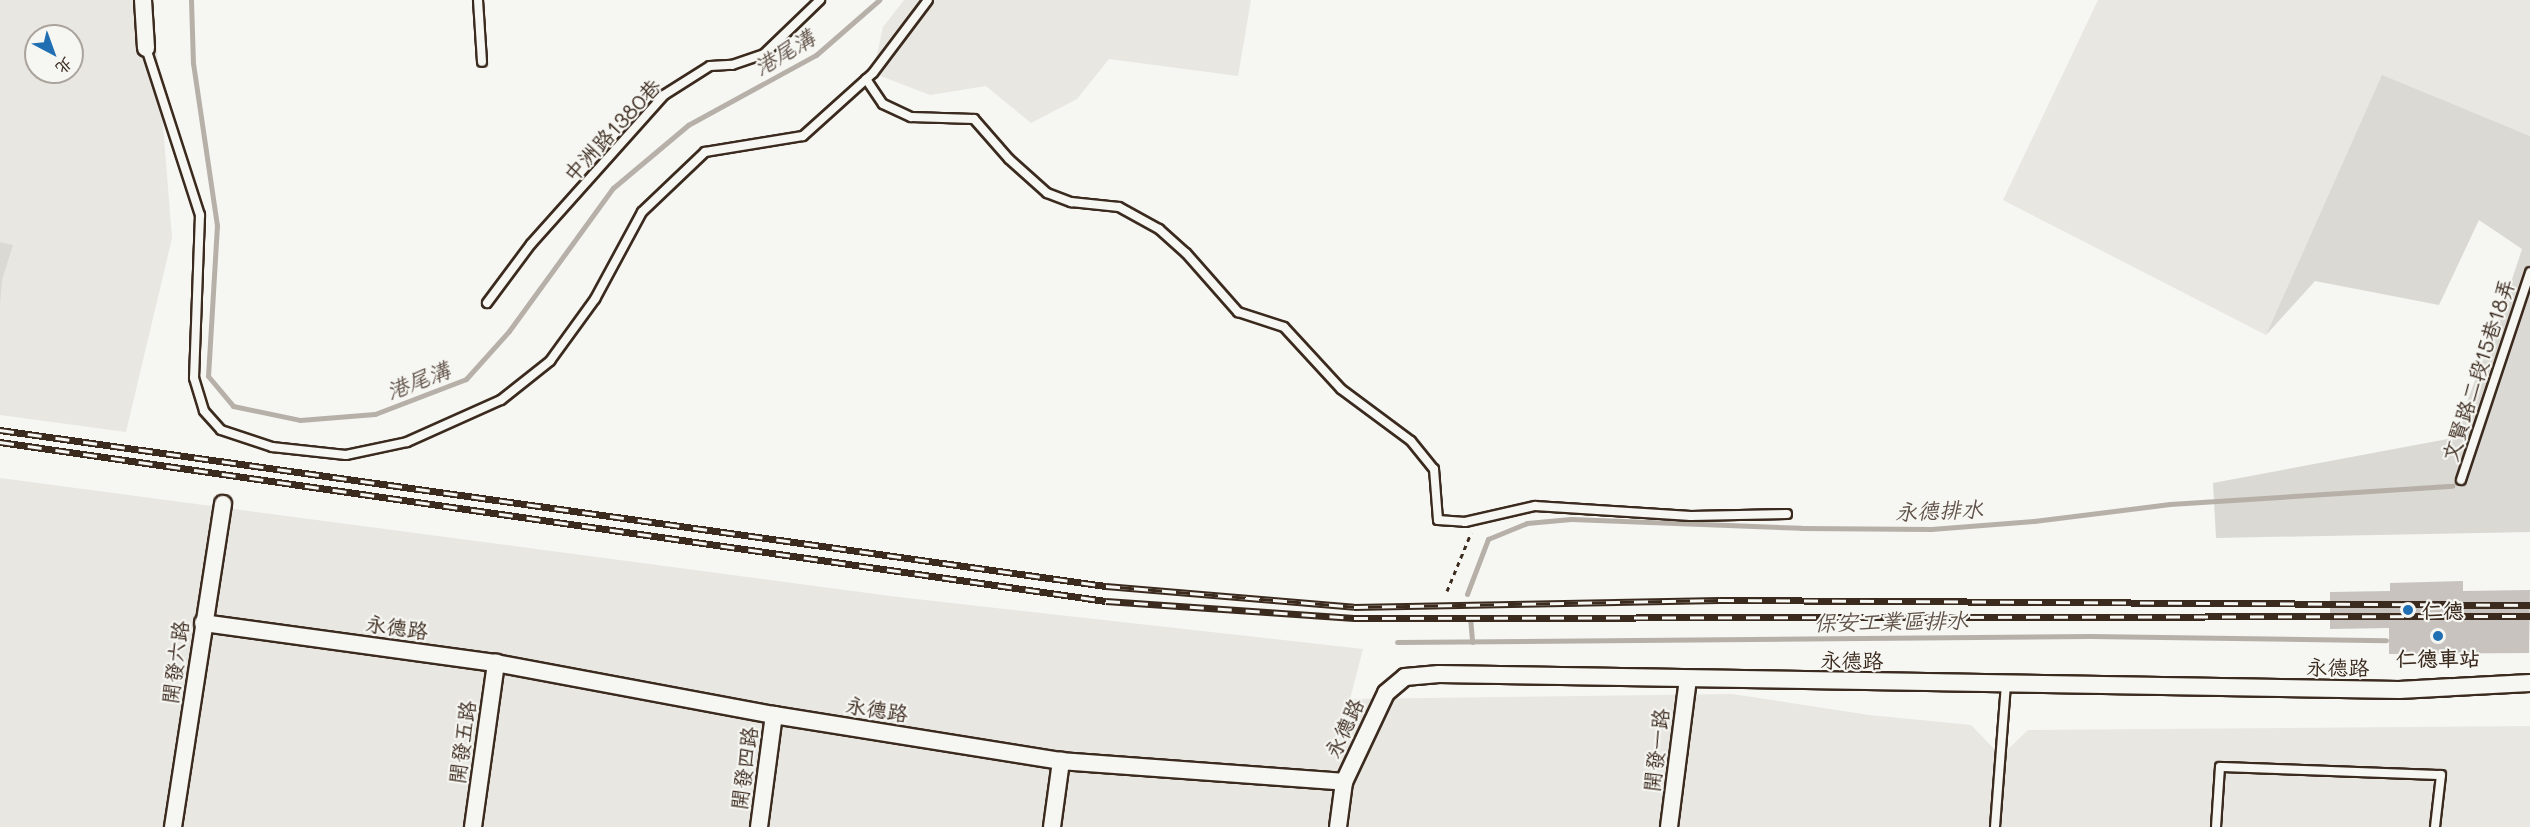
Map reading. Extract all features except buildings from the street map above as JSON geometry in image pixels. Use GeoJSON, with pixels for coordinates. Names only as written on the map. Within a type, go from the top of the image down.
{"type":"FeatureCollection","features":[{"type":"Feature","properties":{"kind":"street"},"geometry":{"type":"LineString","coordinates":[[143,0],[146,48]]}},
{"type":"Feature","properties":{"kind":"street","name":"開發六路"},"geometry":{"type":"LineString","coordinates":[[173,827],[223,504]]}},
{"type":"Feature","properties":{"kind":"street","name":"永德路"},"geometry":{"type":"LineString","coordinates":[[204,623],[496,663],[774,715],[1061,761],[1344,782],[1386,693],[1405,677],[1439,674],[2399,690],[2530,683]]}},
{"type":"Feature","properties":{"kind":"street","name":"開發五路"},"geometry":{"type":"LineString","coordinates":[[473,827],[496,663]]}},
{"type":"Feature","properties":{"kind":"street","name":"開發一路"},"geometry":{"type":"LineString","coordinates":[[1669,827],[1688,679]]}},
{"type":"Feature","properties":{"kind":"street","name":"開發四路"},"geometry":{"type":"LineString","coordinates":[[759,827],[774,715]]}},
{"type":"Feature","properties":{"kind":"street"},"geometry":{"type":"LineString","coordinates":[[1052,827],[1061,761]]}},
{"type":"Feature","properties":{"kind":"street"},"geometry":{"type":"LineString","coordinates":[[1338,827],[1344,782]]}},
{"type":"Feature","properties":{"kind":"lane"},"geometry":{"type":"LineString","coordinates":[[478,0],[482,62]]}},
{"type":"Feature","properties":{"kind":"lane","name":"中洲路1380巷"},"geometry":{"type":"LineString","coordinates":[[488,303],[531,244],[664,95],[710,66],[732,65],[764,54],[820,0]]}},
{"type":"Feature","properties":{"kind":"lane"},"geometry":{"type":"LineString","coordinates":[[146,48],[200,215],[194,378],[204,411],[221,430],[272,447],[346,455],[406,442],[501,400],[550,361],[594,299],[642,212],[705,152],[803,136],[867,79],[928,0]]}},
{"type":"Feature","properties":{"kind":"lane"},"geometry":{"type":"LineString","coordinates":[[867,79],[883,104],[911,117],[974,119],[1009,159],[1047,193],[1071,202],[1119,207],[1159,229],[1186,253],[1238,312],[1284,327],[1341,389],[1411,441],[1434,469],[1438,520],[1480,519],[1535,507],[1691,516],[1787,514]]}},
{"type":"Feature","properties":{"kind":"lane","name":"文賢路二段15巷18弄"},"geometry":{"type":"LineString","coordinates":[[2461,480],[2530,272]]}},
{"type":"Feature","properties":{"kind":"lane"},"geometry":{"type":"LineString","coordinates":[[1995,827],[2007,685]]}},
{"type":"Feature","properties":{"kind":"lane"},"geometry":{"type":"LineString","coordinates":[[2216,827],[2220,767],[2441,775],[2435,827]]}},
{"type":"Feature","properties":{"kind":"path"},"geometry":{"type":"LineString","coordinates":[[1447,591],[1461,548],[1480,519]]}},
{"type":"Feature","properties":{"kind":"shaded area"},"geometry":{"type":"Polygon","coordinates":[[[0,0],[153,0],[172,238],[126,432],[0,415],[0,0]]]}},
{"type":"Feature","properties":{"kind":"shaded area"},"geometry":{"type":"Polygon","coordinates":[[[904,0],[1251,0],[1238,76],[1109,59],[1077,99],[1031,123],[986,86],[930,95],[873,73],[883,27],[904,0]]]}},
{"type":"Feature","properties":{"kind":"shaded area"},"geometry":{"type":"Polygon","coordinates":[[[2098,0],[2530,0],[2530,136],[2382,76],[2266,335],[2003,200],[2098,0]]]}},
{"type":"Feature","properties":{"kind":"shaded area"},"geometry":{"type":"Polygon","coordinates":[[[2382,75],[2530,136],[2530,532],[2216,538],[2213,483],[2453,438],[2501,313],[2522,249],[2479,220],[2439,305],[2315,281],[2266,335],[2382,75]]]}},
{"type":"Feature","properties":{"kind":"shaded area"},"geometry":{"type":"Polygon","coordinates":[[[0,242],[13,245],[2,280],[0,304],[0,242]]]}},
{"type":"Feature","properties":{"kind":"shaded area"},"geometry":{"type":"Polygon","coordinates":[[[0,478],[898,597],[1363,649],[1350,699],[1732,694],[1869,715],[1971,725],[2001,756],[2028,730],[2530,726],[2530,827],[0,827],[0,478]]]}},
{"type":"Feature","properties":{"kind":"waterway","name":"港尾溝"},"geometry":{"type":"LineString","coordinates":[[191,0],[193,63],[217,225],[208,376],[233,406],[300,420],[375,414],[466,379],[509,331],[613,188],[688,125],[816,55],[879,0]]}},
{"type":"Feature","properties":{"kind":"waterway","name":"永德排水"},"geometry":{"type":"LineString","coordinates":[[1467,594],[1488,539],[1527,523],[1571,519],[1801,528],[1931,529],[2034,521],[2170,504],[2452,486]]}},
{"type":"Feature","properties":{"kind":"waterway","name":"永德排水"},"geometry":{"type":"LineString","coordinates":[[1470,617],[1472,642]]}},
{"type":"Feature","properties":{"kind":"waterway","name":"保安工業區排水"},"geometry":{"type":"LineString","coordinates":[[1397,642],[2090,636],[2386,640]]}},
{"type":"Feature","properties":{"kind":"railway"},"geometry":{"type":"LineString","coordinates":[[0,430],[1106,586],[1354,607],[1720,600],[2530,605]]}},
{"type":"Feature","properties":{"kind":"railway"},"geometry":{"type":"LineString","coordinates":[[0,442],[1106,601],[1354,618],[2530,616]]}},
{"type":"Feature","properties":{"kind":"place","name":"仁德"},"geometry":{"type":"Point","coordinates":[2408,610]}},
{"type":"Feature","properties":{"kind":"place","name":"仁德車站"},"geometry":{"type":"Point","coordinates":[2438,636]}}]}
